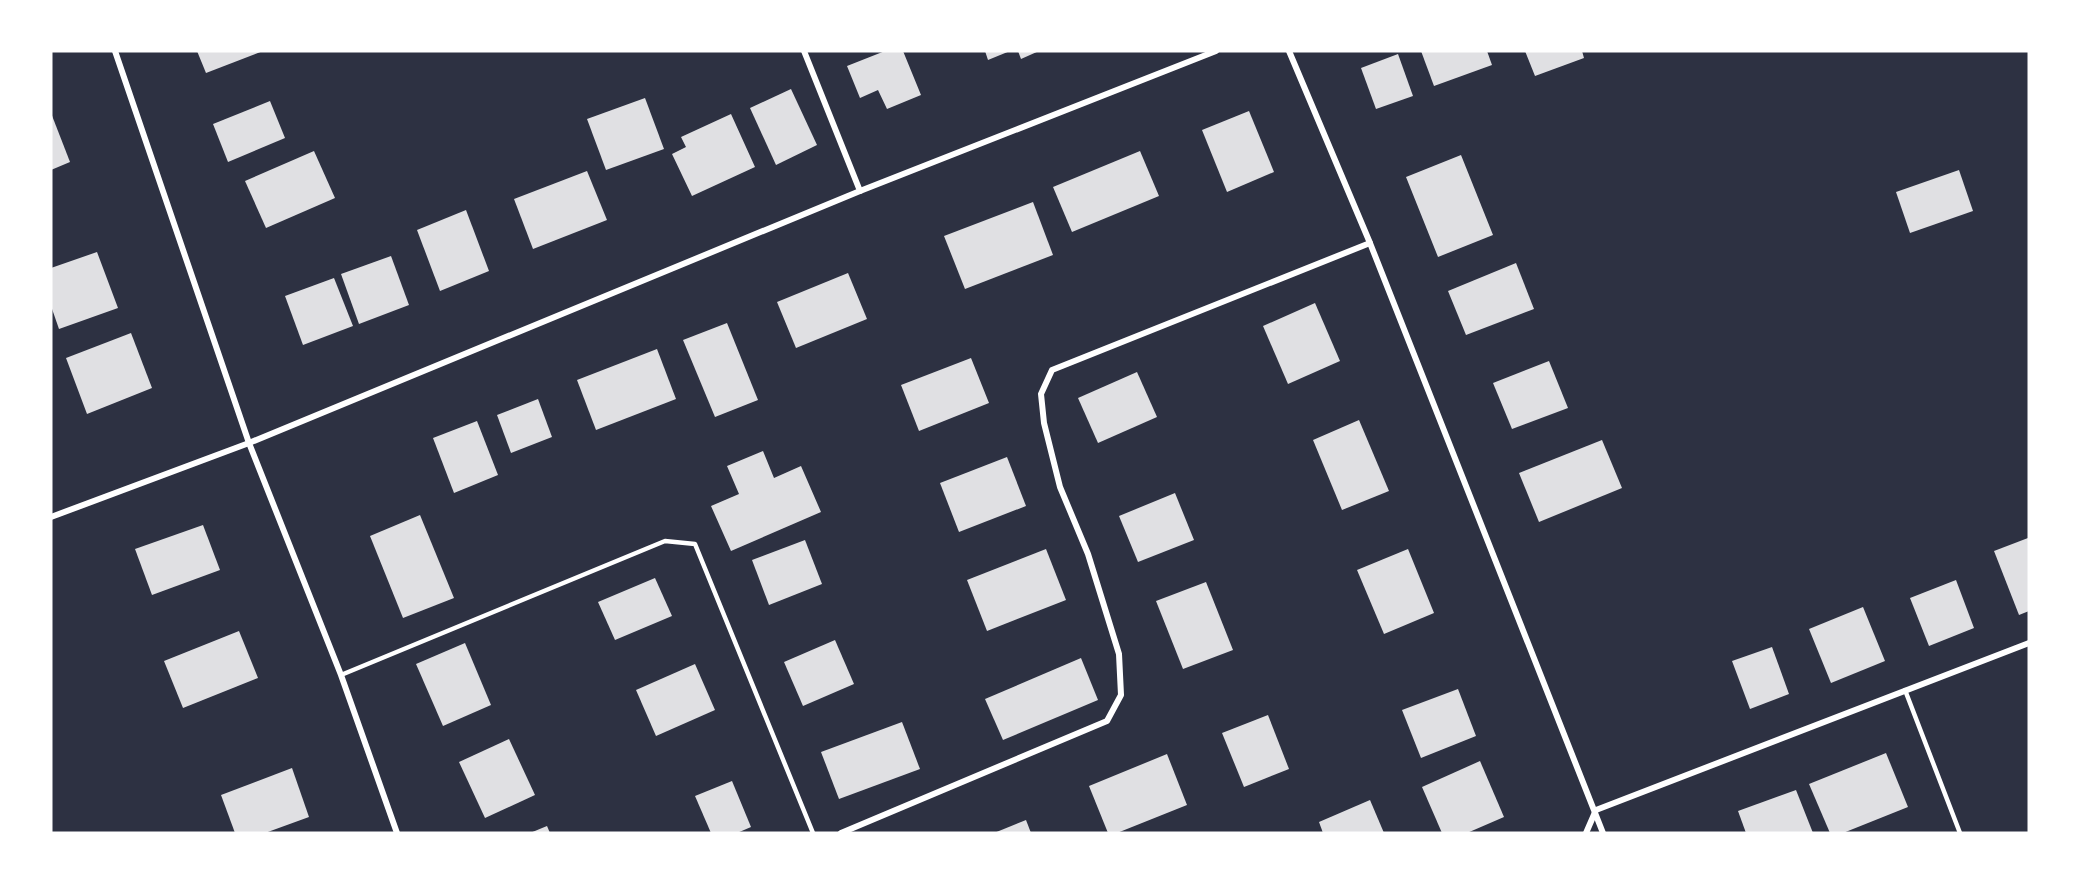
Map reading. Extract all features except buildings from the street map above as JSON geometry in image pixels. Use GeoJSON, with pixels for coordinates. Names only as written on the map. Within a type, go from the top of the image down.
{"type":"FeatureCollection","features":[{"type":"Feature","properties":{"kind":"street"},"geometry":{"type":"LineString","coordinates":[[115,51],[249,443],[341,675],[397,833]]}},
{"type":"Feature","properties":{"kind":"street"},"geometry":{"type":"LineString","coordinates":[[804,51],[860,191]]}},
{"type":"Feature","properties":{"kind":"street"},"geometry":{"type":"LineString","coordinates":[[51,517],[249,443],[860,191],[1216,51]]}},
{"type":"Feature","properties":{"kind":"street"},"geometry":{"type":"LineString","coordinates":[[1289,51],[1370,243],[1604,833]]}},
{"type":"Feature","properties":{"kind":"street"},"geometry":{"type":"LineString","coordinates":[[841,833],[1107,721],[1121,695],[1119,654],[1109,618],[1088,554],[1060,486],[1044,423],[1041,394],[1052,370],[1370,243]]}},
{"type":"Feature","properties":{"kind":"street"},"geometry":{"type":"LineString","coordinates":[[1586,833],[1596,810],[2029,643]]}},
{"type":"Feature","properties":{"kind":"lane"},"geometry":{"type":"LineString","coordinates":[[341,675],[666,541],[695,544],[813,833]]}},
{"type":"Feature","properties":{"kind":"lane"},"geometry":{"type":"LineString","coordinates":[[1905,690],[1960,833]]}}]}
